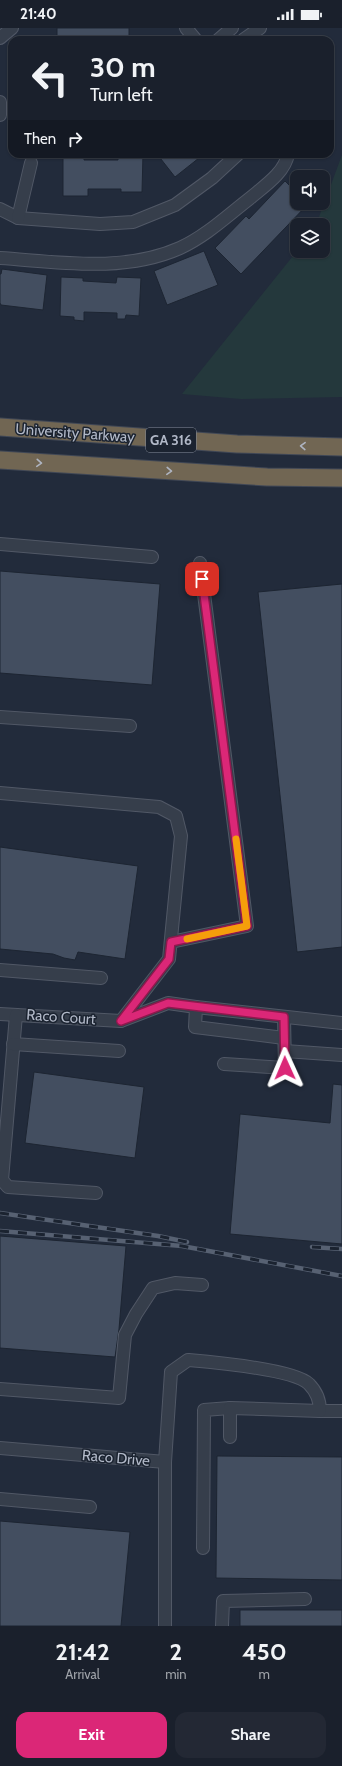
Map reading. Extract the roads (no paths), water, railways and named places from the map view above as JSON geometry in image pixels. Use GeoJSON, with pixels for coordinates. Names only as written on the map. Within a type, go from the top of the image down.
{"type":"FeatureCollection","features":[{"type":"Feature","properties":{"kind":"highway","name":"University Parkway"},"geometry":{"type":"LineString","coordinates":[[0,427],[237,444],[342,447]]}},
{"type":"Feature","properties":{"kind":"highway","name":"GA 316"},"geometry":{"type":"LineString","coordinates":[[0,460],[259,477],[342,478]]}},
{"type":"Feature","properties":{"kind":"street"},"geometry":{"type":"LineString","coordinates":[[0,38],[12,28]]}},
{"type":"Feature","properties":{"kind":"street"},"geometry":{"type":"LineString","coordinates":[[186,28],[193,36]]}},
{"type":"Feature","properties":{"kind":"street"},"geometry":{"type":"LineString","coordinates":[[223,36],[232,28]]}},
{"type":"Feature","properties":{"kind":"street"},"geometry":{"type":"LineString","coordinates":[[249,36],[260,28]]}},
{"type":"Feature","properties":{"kind":"street"},"geometry":{"type":"LineString","coordinates":[[0,102],[0,115]]}},
{"type":"Feature","properties":{"kind":"street"},"geometry":{"type":"LineString","coordinates":[[0,209],[18,218],[100,224],[132,222],[175,205],[212,178],[234,158]]}},
{"type":"Feature","properties":{"kind":"street"},"geometry":{"type":"LineString","coordinates":[[0,258],[91,264],[143,260],[180,248],[215,227],[274,178],[287,158]]}},
{"type":"Feature","properties":{"kind":"street"},"geometry":{"type":"LineString","coordinates":[[18,218],[24,200],[32,163]]}},
{"type":"Feature","properties":{"kind":"street"},"geometry":{"type":"LineString","coordinates":[[0,544],[152,557]]}},
{"type":"Feature","properties":{"kind":"street"},"geometry":{"type":"LineString","coordinates":[[171,942],[247,926],[200,563]]}},
{"type":"Feature","properties":{"kind":"street"},"geometry":{"type":"LineString","coordinates":[[0,717],[130,726]]}},
{"type":"Feature","properties":{"kind":"street"},"geometry":{"type":"LineString","coordinates":[[0,794],[159,807],[176,816],[181,836],[169,959],[121,1021]]}},
{"type":"Feature","properties":{"kind":"street"},"geometry":{"type":"LineString","coordinates":[[0,970],[101,978]]}},
{"type":"Feature","properties":{"kind":"street"},"geometry":{"type":"LineString","coordinates":[[121,1021],[168,1003],[342,1023]]}},
{"type":"Feature","properties":{"kind":"street"},"geometry":{"type":"LineString","coordinates":[[196,1007],[195,1027],[284,1038]]}},
{"type":"Feature","properties":{"kind":"street","name":"Raco Court"},"geometry":{"type":"LineString","coordinates":[[0,1014],[121,1021]]}},
{"type":"Feature","properties":{"kind":"street"},"geometry":{"type":"LineString","coordinates":[[16,1014],[2,1180],[8,1187],[96,1193]]}},
{"type":"Feature","properties":{"kind":"street"},"geometry":{"type":"LineString","coordinates":[[224,1064],[285,1068],[284,1017]]}},
{"type":"Feature","properties":{"kind":"street"},"geometry":{"type":"LineString","coordinates":[[13,1044],[119,1051]]}},
{"type":"Feature","properties":{"kind":"street"},"geometry":{"type":"LineString","coordinates":[[285,1051],[342,1055]]}},
{"type":"Feature","properties":{"kind":"street"},"geometry":{"type":"LineString","coordinates":[[0,1389],[118,1398],[125,1335],[136,1314],[154,1288],[175,1283],[202,1285]]}},
{"type":"Feature","properties":{"kind":"street"},"geometry":{"type":"LineString","coordinates":[[165,1462],[171,1372],[188,1360],[231,1364],[285,1374],[308,1383],[320,1400],[320,1411]]}},
{"type":"Feature","properties":{"kind":"street"},"geometry":{"type":"LineString","coordinates":[[230,1408],[230,1438]]}},
{"type":"Feature","properties":{"kind":"street"},"geometry":{"type":"LineString","coordinates":[[202,1548],[204,1410],[230,1408],[342,1411]]}},
{"type":"Feature","properties":{"kind":"street","name":"Raco Drive"},"geometry":{"type":"LineString","coordinates":[[0,1448],[165,1462],[165,1626]]}},
{"type":"Feature","properties":{"kind":"street"},"geometry":{"type":"LineString","coordinates":[[0,1500],[90,1507]]}},
{"type":"Feature","properties":{"kind":"street"},"geometry":{"type":"LineString","coordinates":[[222,1626],[223,1601],[305,1599]]}},
{"type":"Feature","properties":{"kind":"railway"},"geometry":{"type":"LineString","coordinates":[[0,1213],[158,1236],[187,1242]]}},
{"type":"Feature","properties":{"kind":"railway"},"geometry":{"type":"LineString","coordinates":[[0,1231],[182,1246],[342,1276]]}},
{"type":"Feature","properties":{"kind":"railway"},"geometry":{"type":"LineString","coordinates":[[312,1247],[342,1249]]}}]}
